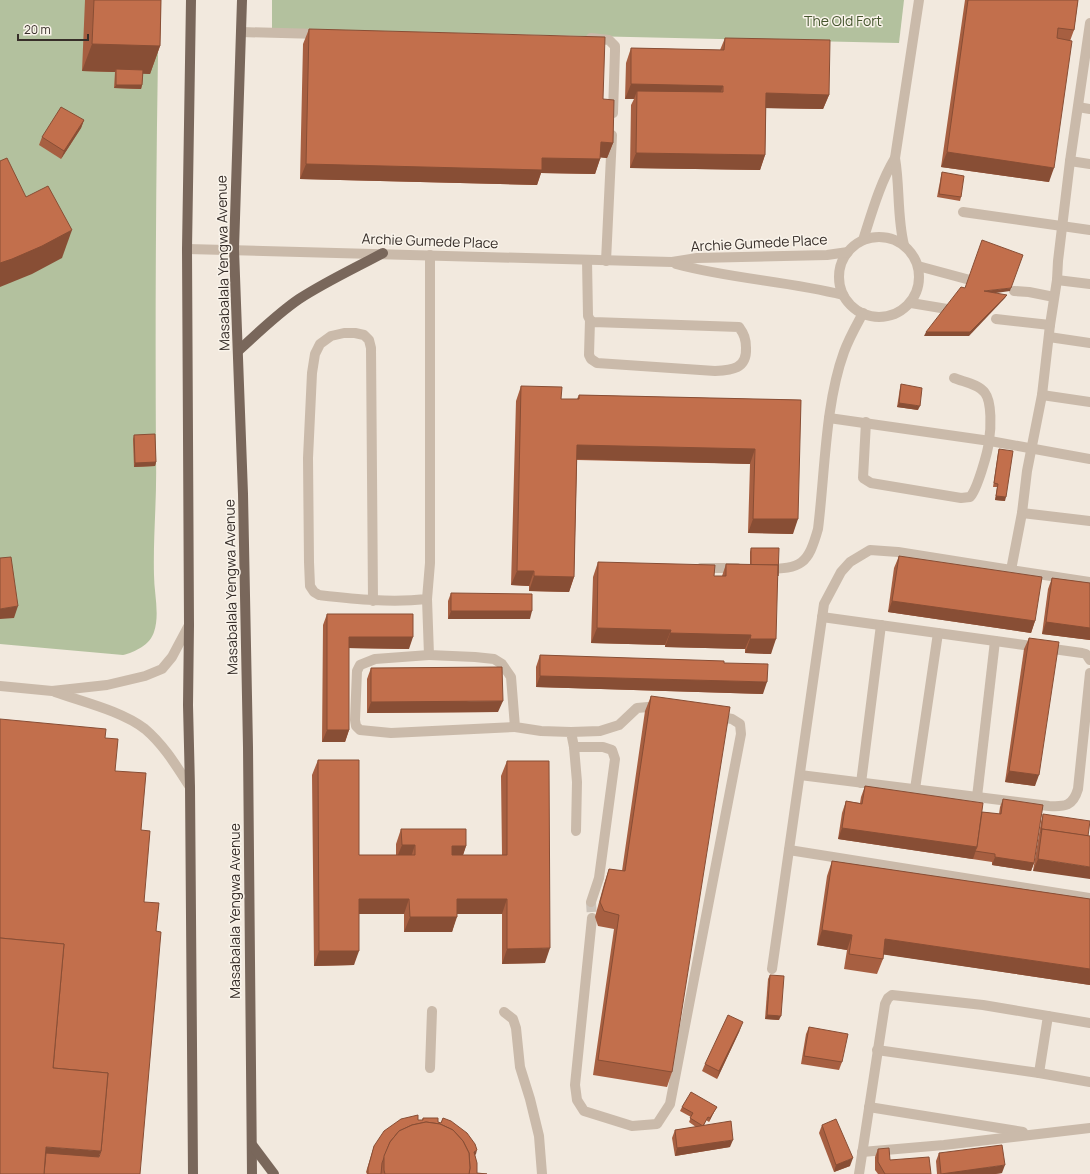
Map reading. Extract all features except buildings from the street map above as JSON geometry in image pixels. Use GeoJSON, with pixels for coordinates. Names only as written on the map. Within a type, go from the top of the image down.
{"type":"FeatureCollection","features":[{"type":"Feature","properties":{"kind":"main road"},"geometry":{"type":"LineString","coordinates":[[191,0],[187,249],[190,625],[188,705],[193,1174]]}},
{"type":"Feature","properties":{"kind":"main road","name":"Masabalala Yengwa Avenue"},"geometry":{"type":"LineString","coordinates":[[242,0],[234,249],[243,494],[248,746],[250,1045],[253,1146],[252,1174]]}},
{"type":"Feature","properties":{"kind":"main road"},"geometry":{"type":"LineString","coordinates":[[238,351],[281,313],[299,300],[383,253]]}},
{"type":"Feature","properties":{"kind":"main road"},"geometry":{"type":"LineString","coordinates":[[253,1146],[274,1174]]}},
{"type":"Feature","properties":{"kind":"street"},"geometry":{"type":"LineString","coordinates":[[904,245],[901,233],[898,201],[898,172],[895,158],[919,0]]}},
{"type":"Feature","properties":{"kind":"street"},"geometry":{"type":"LineString","coordinates":[[1011,570],[1022,513],[1027,471],[1042,395],[1057,280],[1070,161],[1090,23]]}},
{"type":"Feature","properties":{"kind":"street"},"geometry":{"type":"LineString","coordinates":[[241,32],[333,34]]}},
{"type":"Feature","properties":{"kind":"street"},"geometry":{"type":"LineString","coordinates":[[580,38],[609,40],[615,46],[616,51],[606,261]]}},
{"type":"Feature","properties":{"kind":"street"},"geometry":{"type":"LineString","coordinates":[[1078,107],[1090,109]]}},
{"type":"Feature","properties":{"kind":"street"},"geometry":{"type":"LineString","coordinates":[[863,240],[886,172],[895,158]]}},
{"type":"Feature","properties":{"kind":"street"},"geometry":{"type":"LineString","coordinates":[[1070,161],[1090,164]]}},
{"type":"Feature","properties":{"kind":"street"},"geometry":{"type":"LineString","coordinates":[[963,212],[1090,230]]}},
{"type":"Feature","properties":{"kind":"street"},"geometry":{"type":"LineString","coordinates":[[873,237],[884,237],[895,240],[904,245],[913,255],[918,266],[920,279],[917,292],[911,302],[903,310],[883,317],[863,314],[848,303],[843,295],[839,273],[842,262],[848,252],[863,240],[873,237]]}},
{"type":"Feature","properties":{"kind":"street","name":"Archie Gumede Place"},"geometry":{"type":"LineString","coordinates":[[187,249],[234,249],[672,262],[697,258],[827,255],[848,252]]}},
{"type":"Feature","properties":{"kind":"street"},"geometry":{"type":"LineString","coordinates":[[429,655],[427,599],[430,563],[430,255]]}},
{"type":"Feature","properties":{"kind":"street"},"geometry":{"type":"LineString","coordinates":[[587,260],[588,316],[590,320],[589,355],[591,360],[597,363],[715,371],[738,367],[744,363],[746,341],[744,333],[739,328],[593,322],[590,320]]}},
{"type":"Feature","properties":{"kind":"street","name":"Archie Gumede Place"},"geometry":{"type":"LineString","coordinates":[[672,262],[703,271],[800,285],[843,295]]}},
{"type":"Feature","properties":{"kind":"street"},"geometry":{"type":"LineString","coordinates":[[918,266],[970,280]]}},
{"type":"Feature","properties":{"kind":"street"},"geometry":{"type":"LineString","coordinates":[[1057,280],[1090,284]]}},
{"type":"Feature","properties":{"kind":"street"},"geometry":{"type":"LineString","coordinates":[[1014,291],[1029,292],[1054,297]]}},
{"type":"Feature","properties":{"kind":"street"},"geometry":{"type":"LineString","coordinates":[[911,302],[953,310]]}},
{"type":"Feature","properties":{"kind":"street"},"geometry":{"type":"LineString","coordinates":[[690,568],[785,569],[799,565],[808,556],[818,529],[829,418],[837,377],[851,335],[863,314]]}},
{"type":"Feature","properties":{"kind":"street"},"geometry":{"type":"LineString","coordinates":[[996,319],[1050,325]]}},
{"type":"Feature","properties":{"kind":"street"},"geometry":{"type":"LineString","coordinates":[[374,601],[371,348],[369,340],[364,335],[344,333],[331,336],[320,344],[315,354],[312,373],[308,458],[310,586],[314,592],[319,595],[374,601],[408,601],[427,599]]}},
{"type":"Feature","properties":{"kind":"street"},"geometry":{"type":"LineString","coordinates":[[1049,337],[1090,343]]}},
{"type":"Feature","properties":{"kind":"street"},"geometry":{"type":"LineString","coordinates":[[866,422],[862,478],[865,481],[961,498],[970,496],[976,489],[990,441],[990,407],[985,393],[976,386],[954,378]]}},
{"type":"Feature","properties":{"kind":"street"},"geometry":{"type":"LineString","coordinates":[[1042,395],[1090,402]]}},
{"type":"Feature","properties":{"kind":"street"},"geometry":{"type":"LineString","coordinates":[[829,418],[866,422],[990,441],[1090,459]]}},
{"type":"Feature","properties":{"kind":"street"},"geometry":{"type":"LineString","coordinates":[[1022,513],[1090,522]]}},
{"type":"Feature","properties":{"kind":"street"},"geometry":{"type":"LineString","coordinates":[[772,969],[824,604],[841,572],[850,562],[870,550],[898,552],[1090,582]]}},
{"type":"Feature","properties":{"kind":"street"},"geometry":{"type":"LineString","coordinates":[[822,617],[1082,653],[1086,654],[1090,660]]}},
{"type":"Feature","properties":{"kind":"street"},"geometry":{"type":"LineString","coordinates":[[0,686],[52,691],[108,685],[145,676],[162,669],[172,657],[190,625]]}},
{"type":"Feature","properties":{"kind":"street"},"geometry":{"type":"LineString","coordinates":[[861,783],[881,626]]}},
{"type":"Feature","properties":{"kind":"street"},"geometry":{"type":"LineString","coordinates":[[915,789],[938,633]]}},
{"type":"Feature","properties":{"kind":"street"},"geometry":{"type":"LineString","coordinates":[[977,797],[995,642]]}},
{"type":"Feature","properties":{"kind":"street"},"geometry":{"type":"LineString","coordinates":[[515,727],[511,677],[502,664],[494,659],[429,655],[375,659],[360,665],[357,671],[355,720],[356,726],[364,731],[391,733],[515,727],[542,731],[600,731],[619,725],[637,708],[667,706]]}},
{"type":"Feature","properties":{"kind":"street"},"geometry":{"type":"LineString","coordinates":[[800,775],[977,797],[1064,806],[1075,798],[1078,789],[1090,673]]}},
{"type":"Feature","properties":{"kind":"street"},"geometry":{"type":"LineString","coordinates":[[52,691],[117,713],[144,729],[157,742],[190,787]]}},
{"type":"Feature","properties":{"kind":"street"},"geometry":{"type":"LineString","coordinates":[[592,918],[575,1085],[577,1100],[584,1111],[632,1126],[656,1124],[670,1104],[741,734],[740,724],[732,719],[703,713]]}},
{"type":"Feature","properties":{"kind":"street"},"geometry":{"type":"LineString","coordinates":[[571,732],[577,782],[576,831]]}},
{"type":"Feature","properties":{"kind":"street"},"geometry":{"type":"LineString","coordinates":[[574,747],[603,747],[612,750],[615,759],[599,878],[591,902]]}},
{"type":"Feature","properties":{"kind":"street"},"geometry":{"type":"LineString","coordinates":[[790,850],[1090,898]]}},
{"type":"Feature","properties":{"kind":"street"},"geometry":{"type":"LineString","coordinates":[[859,1174],[885,1004],[888,998],[892,995],[983,1005],[1090,1023]]}},
{"type":"Feature","properties":{"kind":"street"},"geometry":{"type":"LineString","coordinates":[[430,1068],[432,1011]]}},
{"type":"Feature","properties":{"kind":"street"},"geometry":{"type":"LineString","coordinates":[[504,1012],[514,1019],[520,1067],[539,1136],[542,1174]]}},
{"type":"Feature","properties":{"kind":"street"},"geometry":{"type":"LineString","coordinates":[[1039,1073],[1048,1016]]}},
{"type":"Feature","properties":{"kind":"street"},"geometry":{"type":"LineString","coordinates":[[877,1050],[1039,1073],[1090,1082]]}},
{"type":"Feature","properties":{"kind":"street"},"geometry":{"type":"LineString","coordinates":[[869,1107],[1035,1134]]}},
{"type":"Feature","properties":{"kind":"street"},"geometry":{"type":"LineString","coordinates":[[862,1152],[1090,1128]]}},
{"type":"Feature","properties":{"kind":"green space"},"geometry":{"type":"Polygon","coordinates":[[[0,0],[159,0],[156,230],[156,474],[154,561],[157,618],[154,632],[149,641],[137,650],[123,655],[0,644],[0,0]]]}},
{"type":"Feature","properties":{"kind":"green space","name":"The Old Fort"},"geometry":{"type":"Polygon","coordinates":[[[272,0],[904,0],[899,43],[272,29],[272,0]]]}},
{"type":"Feature","properties":{"kind":"tunnel"},"geometry":{"type":"LineString","coordinates":[[591,902],[592,918]]}}]}
